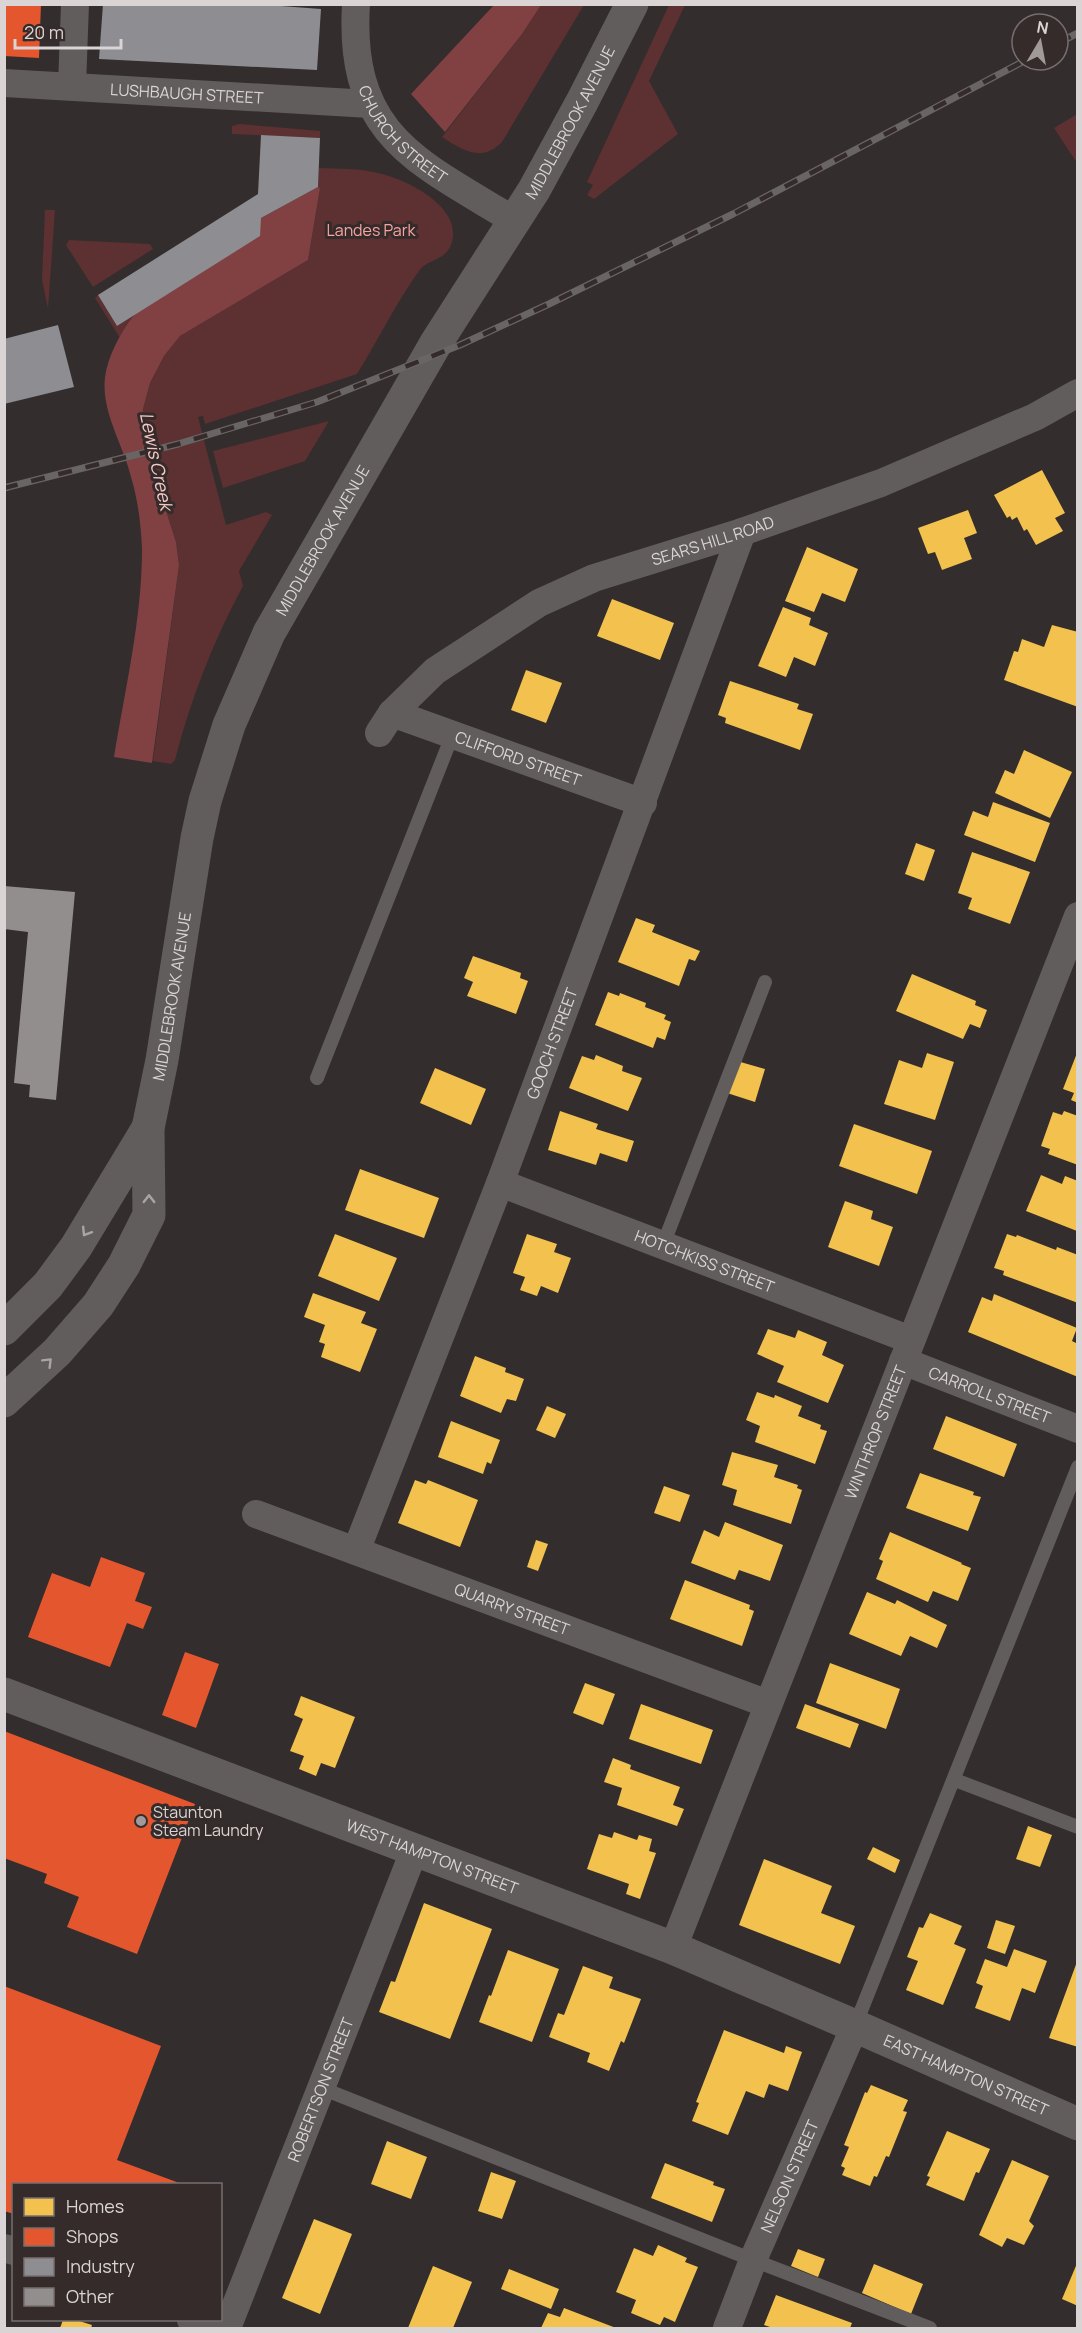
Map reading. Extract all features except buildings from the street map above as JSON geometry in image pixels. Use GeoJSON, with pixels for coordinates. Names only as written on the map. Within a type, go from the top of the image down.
{"type":"FeatureCollection","features":[{"type":"Feature","properties":{"kind":"main road","name":"MIDDLEBROOK AVENUE"},"geometry":{"type":"LineString","coordinates":[[4,1401],[36,1373],[98,1305],[124,1265],[149,1215],[148,1128],[205,801],[241,694],[269,633],[293,589],[323,542],[441,334],[515,221],[582,102],[632,4]]}},
{"type":"Feature","properties":{"kind":"main road","name":"MIDDLEBROOK AVENUE"},"geometry":{"type":"LineString","coordinates":[[4,1329],[48,1285],[76,1247],[148,1128]]}},
{"type":"Feature","properties":{"kind":"main road","name":"WEST HAMPTON STREET"},"geometry":{"type":"LineString","coordinates":[[4,1694],[673,1948],[855,2026]]}},
{"type":"Feature","properties":{"kind":"main road","name":"EAST HAMPTON STREET"},"geometry":{"type":"LineString","coordinates":[[855,2026],[1077,2124]]}},
{"type":"Feature","properties":{"kind":"street"},"geometry":{"type":"LineString","coordinates":[[72,86],[75,4]]}},
{"type":"Feature","properties":{"kind":"street","name":"CHURCH STREET"},"geometry":{"type":"LineString","coordinates":[[356,4],[357,54],[362,80],[370,104],[383,126],[416,159],[515,221]]}},
{"type":"Feature","properties":{"kind":"street","name":"LUSHBAUGH STREET"},"geometry":{"type":"LineString","coordinates":[[4,83],[370,104]]}},
{"type":"Feature","properties":{"kind":"street","name":"SEARS HILL ROAD"},"geometry":{"type":"LineString","coordinates":[[385,723],[435,671],[539,603],[594,578],[742,532],[939,460],[1035,417],[1077,393]]}},
{"type":"Feature","properties":{"kind":"street","name":"GOOCH STREET"},"geometry":{"type":"LineString","coordinates":[[356,1551],[500,1183],[742,532]]}},
{"type":"Feature","properties":{"kind":"street","name":"CLIFFORD STREET"},"geometry":{"type":"LineString","coordinates":[[385,723],[452,735],[643,803]]}},
{"type":"Feature","properties":{"kind":"street","name":"WINTHROP STREET"},"geometry":{"type":"LineString","coordinates":[[673,1948],[1077,916]]}},
{"type":"Feature","properties":{"kind":"street","name":"HOTCHKISS STREET"},"geometry":{"type":"LineString","coordinates":[[500,1183],[663,1245],[907,1351]]}},
{"type":"Feature","properties":{"kind":"street","name":"CARROLL STREET"},"geometry":{"type":"LineString","coordinates":[[907,1351],[1077,1429]]}},
{"type":"Feature","properties":{"kind":"street","name":"QUARRY STREET"},"geometry":{"type":"LineString","coordinates":[[256,1514],[768,1704]]}},
{"type":"Feature","properties":{"kind":"street","name":"ROBERTSON STREET"},"geometry":{"type":"LineString","coordinates":[[227,2328],[414,1851]]}},
{"type":"Feature","properties":{"kind":"street","name":"NELSON STREET"},"geometry":{"type":"LineString","coordinates":[[727,2328],[753,2260],[855,2026]]}},
{"type":"Feature","properties":{"kind":"street"},"geometry":{"type":"LineString","coordinates":[[196,2321],[214,2328]]}},
{"type":"Feature","properties":{"kind":"lane"},"geometry":{"type":"LineString","coordinates":[[317,1078],[452,735]]}},
{"type":"Feature","properties":{"kind":"lane"},"geometry":{"type":"LineString","coordinates":[[663,1245],[765,982]]}},
{"type":"Feature","properties":{"kind":"lane"},"geometry":{"type":"LineString","coordinates":[[855,2026],[955,1780],[1077,1467]]}},
{"type":"Feature","properties":{"kind":"lane"},"geometry":{"type":"LineString","coordinates":[[955,1780],[1077,1827]]}},
{"type":"Feature","properties":{"kind":"lane"},"geometry":{"type":"LineString","coordinates":[[321,2088],[930,2328]]}},
{"type":"Feature","properties":{"kind":"green space"},"geometry":{"type":"Polygon","coordinates":[[[541,5],[584,5],[502,142],[487,152],[480,153],[464,150],[442,137],[522,34],[541,5]]]}},
{"type":"Feature","properties":{"kind":"green space"},"geometry":{"type":"Polygon","coordinates":[[[669,5],[685,5],[649,81],[678,134],[594,199],[587,195],[593,185],[587,182],[669,5]]]}},
{"type":"Feature","properties":{"kind":"green space"},"geometry":{"type":"Polygon","coordinates":[[[1077,114],[1077,163],[1054,128],[1077,114]]]}},
{"type":"Feature","properties":{"kind":"green space"},"geometry":{"type":"Polygon","coordinates":[[[240,124],[320,131],[320,138],[232,134],[232,126],[240,124]]]}},
{"type":"Feature","properties":{"kind":"green space","name":"Landes Park"},"geometry":{"type":"Polygon","coordinates":[[[319,168],[371,171],[390,176],[416,188],[429,196],[449,217],[453,229],[452,242],[446,253],[419,271],[357,374],[205,424],[203,416],[198,417],[226,525],[266,512],[272,515],[239,571],[243,586],[204,671],[175,760],[171,764],[153,761],[179,565],[176,542],[160,492],[142,420],[150,383],[164,356],[180,336],[308,260],[320,188],[318,187],[319,168]]]}},
{"type":"Feature","properties":{"kind":"green space"},"geometry":{"type":"Polygon","coordinates":[[[45,210],[55,210],[48,309],[42,280],[45,210]]]}},
{"type":"Feature","properties":{"kind":"green space"},"geometry":{"type":"Polygon","coordinates":[[[69,240],[150,244],[153,249],[93,287],[66,245],[69,240]]]}},
{"type":"Feature","properties":{"kind":"green space"},"geometry":{"type":"Polygon","coordinates":[[[98,295],[117,326],[134,315],[120,338],[95,298],[98,295]]]}},
{"type":"Feature","properties":{"kind":"green space"},"geometry":{"type":"Polygon","coordinates":[[[329,421],[305,461],[223,488],[213,451],[329,421]]]}},
{"type":"Feature","properties":{"kind":"shaded area"},"geometry":{"type":"Polygon","coordinates":[[[494,5],[541,5],[522,34],[445,132],[411,94],[494,5]]]}},
{"type":"Feature","properties":{"kind":"shaded area"},"geometry":{"type":"Polygon","coordinates":[[[320,188],[308,260],[180,336],[164,356],[150,383],[142,420],[160,492],[176,542],[179,565],[152,763],[114,757],[136,628],[142,549],[139,513],[133,486],[106,403],[105,377],[109,360],[120,336],[134,315],[261,218],[320,188]]]}},
{"type":"Feature","properties":{"kind":"railway"},"geometry":{"type":"LineString","coordinates":[[1070,37],[1078,33]]}},
{"type":"Feature","properties":{"kind":"railway"},"geometry":{"type":"LineString","coordinates":[[4,488],[178,444],[317,402],[460,345],[733,214],[1010,68]]}},
{"type":"Feature","properties":{"kind":"place","name":"Staunton Steam Laundry"},"geometry":{"type":"Point","coordinates":[141,1821]}},
{"type":"Feature","properties":{"kind":"water label","name":"Lewis Creek"},"geometry":{"type":"Point","coordinates":[157,461]}}]}
